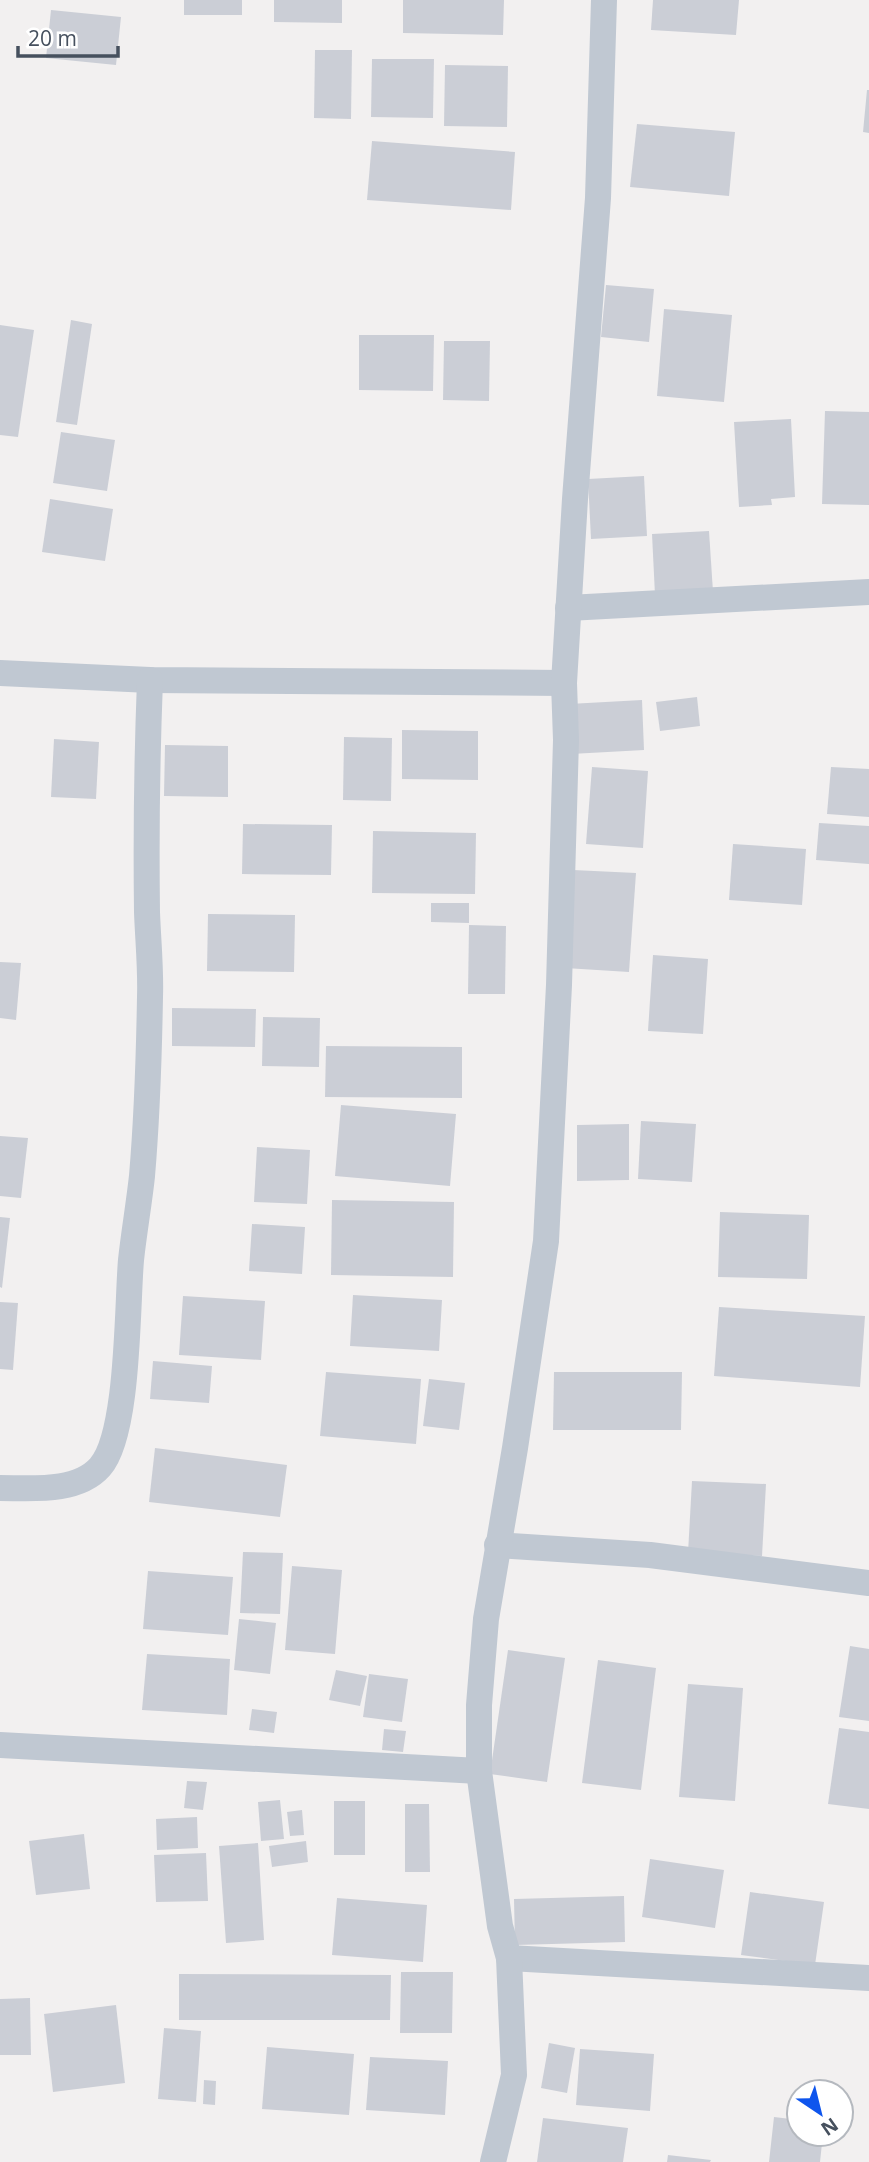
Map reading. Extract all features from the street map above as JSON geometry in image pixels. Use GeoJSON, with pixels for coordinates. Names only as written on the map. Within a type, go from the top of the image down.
{"type":"FeatureCollection","features":[{"type":"Feature","properties":{"kind":"street"},"geometry":{"type":"LineString","coordinates":[[493,2162],[514,2075],[509,1958],[499,1926],[479,1771],[479,1705],[486,1619],[546,1241],[559,985],[564,683],[598,198],[604,0]]}},
{"type":"Feature","properties":{"kind":"street"},"geometry":{"type":"LineString","coordinates":[[568,608],[869,592]]}},
{"type":"Feature","properties":{"kind":"street"},"geometry":{"type":"LineString","coordinates":[[0,673],[150,680],[564,683]]}},
{"type":"Feature","properties":{"kind":"street"},"geometry":{"type":"LineString","coordinates":[[0,1488],[71,1485],[99,1468],[112,1448],[118,1422],[127,1336],[131,1259],[142,1175],[148,1044],[150,995],[146,787],[150,680]]}},
{"type":"Feature","properties":{"kind":"street"},"geometry":{"type":"LineString","coordinates":[[497,1545],[650,1555],[869,1583]]}},
{"type":"Feature","properties":{"kind":"street"},"geometry":{"type":"LineString","coordinates":[[0,1745],[479,1771]]}},
{"type":"Feature","properties":{"kind":"street"},"geometry":{"type":"LineString","coordinates":[[509,1958],[869,1978]]}},
{"type":"Feature","properties":{"kind":"building"},"geometry":{"type":"Polygon","coordinates":[[[184,0],[242,0],[242,15],[184,15],[184,0]]]}},
{"type":"Feature","properties":{"kind":"building"},"geometry":{"type":"Polygon","coordinates":[[[274,0],[342,0],[342,23],[274,22],[274,0]]]}},
{"type":"Feature","properties":{"kind":"building"},"geometry":{"type":"Polygon","coordinates":[[[403,0],[504,0],[503,35],[403,33],[403,0]]]}},
{"type":"Feature","properties":{"kind":"building"},"geometry":{"type":"Polygon","coordinates":[[[653,0],[739,0],[736,35],[651,30],[653,0]]]}},
{"type":"Feature","properties":{"kind":"building"},"geometry":{"type":"Polygon","coordinates":[[[51,10],[121,17],[116,65],[46,58],[51,10]]]}},
{"type":"Feature","properties":{"kind":"building"},"geometry":{"type":"Polygon","coordinates":[[[315,50],[352,50],[351,119],[314,118],[315,50]]]}},
{"type":"Feature","properties":{"kind":"building"},"geometry":{"type":"Polygon","coordinates":[[[372,59],[434,59],[433,118],[371,117],[372,59]]]}},
{"type":"Feature","properties":{"kind":"building"},"geometry":{"type":"Polygon","coordinates":[[[445,65],[508,66],[507,127],[444,126],[445,65]]]}},
{"type":"Feature","properties":{"kind":"building"},"geometry":{"type":"Polygon","coordinates":[[[869,90],[869,133],[863,132],[869,90]]]}},
{"type":"Feature","properties":{"kind":"building"},"geometry":{"type":"Polygon","coordinates":[[[637,124],[735,132],[729,196],[630,187],[637,124]]]}},
{"type":"Feature","properties":{"kind":"building"},"geometry":{"type":"Polygon","coordinates":[[[372,141],[515,152],[511,210],[367,200],[372,141]]]}},
{"type":"Feature","properties":{"kind":"building"},"geometry":{"type":"Polygon","coordinates":[[[606,285],[654,289],[649,342],[601,337],[606,285]]]}},
{"type":"Feature","properties":{"kind":"building"},"geometry":{"type":"Polygon","coordinates":[[[664,309],[732,315],[724,402],[657,396],[664,309]]]}},
{"type":"Feature","properties":{"kind":"building"},"geometry":{"type":"Polygon","coordinates":[[[71,320],[92,324],[77,425],[56,422],[71,320]]]}},
{"type":"Feature","properties":{"kind":"building"},"geometry":{"type":"Polygon","coordinates":[[[0,325],[34,330],[18,437],[0,435],[0,325]]]}},
{"type":"Feature","properties":{"kind":"building"},"geometry":{"type":"Polygon","coordinates":[[[359,335],[434,335],[433,391],[359,390],[359,335]]]}},
{"type":"Feature","properties":{"kind":"building"},"geometry":{"type":"Polygon","coordinates":[[[444,341],[490,341],[489,401],[443,400],[444,341]]]}},
{"type":"Feature","properties":{"kind":"building"},"geometry":{"type":"Polygon","coordinates":[[[825,411],[869,412],[869,505],[822,504],[825,411]]]}},
{"type":"Feature","properties":{"kind":"building"},"geometry":{"type":"Polygon","coordinates":[[[791,419],[795,497],[771,499],[772,505],[739,507],[734,422],[791,419]]]}},
{"type":"Feature","properties":{"kind":"building"},"geometry":{"type":"Polygon","coordinates":[[[61,432],[115,440],[107,491],[53,483],[61,432]]]}},
{"type":"Feature","properties":{"kind":"building"},"geometry":{"type":"Polygon","coordinates":[[[644,476],[647,536],[591,539],[588,479],[644,476]]]}},
{"type":"Feature","properties":{"kind":"building"},"geometry":{"type":"Polygon","coordinates":[[[50,499],[113,509],[105,561],[42,552],[50,499]]]}},
{"type":"Feature","properties":{"kind":"building"},"geometry":{"type":"Polygon","coordinates":[[[709,531],[713,592],[655,595],[652,534],[709,531]]]}},
{"type":"Feature","properties":{"kind":"building"},"geometry":{"type":"Polygon","coordinates":[[[697,697],[700,726],[660,731],[656,702],[697,697]]]}},
{"type":"Feature","properties":{"kind":"building"},"geometry":{"type":"Polygon","coordinates":[[[642,700],[644,750],[571,754],[569,704],[642,700]]]}},
{"type":"Feature","properties":{"kind":"building"},"geometry":{"type":"Polygon","coordinates":[[[402,730],[478,731],[478,780],[402,779],[402,730]]]}},
{"type":"Feature","properties":{"kind":"building"},"geometry":{"type":"Polygon","coordinates":[[[344,737],[392,738],[391,801],[343,800],[344,737]]]}},
{"type":"Feature","properties":{"kind":"building"},"geometry":{"type":"Polygon","coordinates":[[[54,739],[99,742],[96,799],[51,797],[54,739]]]}},
{"type":"Feature","properties":{"kind":"building"},"geometry":{"type":"Polygon","coordinates":[[[165,745],[228,746],[228,797],[164,796],[165,745]]]}},
{"type":"Feature","properties":{"kind":"building"},"geometry":{"type":"Polygon","coordinates":[[[592,767],[648,771],[643,848],[586,844],[592,767]]]}},
{"type":"Feature","properties":{"kind":"building"},"geometry":{"type":"Polygon","coordinates":[[[831,767],[869,769],[869,817],[827,814],[831,767]]]}},
{"type":"Feature","properties":{"kind":"building"},"geometry":{"type":"Polygon","coordinates":[[[819,823],[869,826],[869,864],[816,860],[819,823]]]}},
{"type":"Feature","properties":{"kind":"building"},"geometry":{"type":"Polygon","coordinates":[[[243,824],[332,825],[331,875],[242,874],[243,824]]]}},
{"type":"Feature","properties":{"kind":"building"},"geometry":{"type":"Polygon","coordinates":[[[373,831],[476,833],[475,894],[372,893],[373,831]]]}},
{"type":"Feature","properties":{"kind":"building"},"geometry":{"type":"Polygon","coordinates":[[[733,844],[806,849],[802,905],[729,900],[733,844]]]}},
{"type":"Feature","properties":{"kind":"building"},"geometry":{"type":"Polygon","coordinates":[[[573,870],[636,873],[629,972],[565,968],[573,870]]]}},
{"type":"Feature","properties":{"kind":"building"},"geometry":{"type":"Polygon","coordinates":[[[431,903],[469,903],[469,923],[431,922],[431,903]]]}},
{"type":"Feature","properties":{"kind":"building"},"geometry":{"type":"Polygon","coordinates":[[[208,914],[295,915],[294,972],[207,971],[208,914]]]}},
{"type":"Feature","properties":{"kind":"building"},"geometry":{"type":"Polygon","coordinates":[[[469,925],[506,926],[505,994],[468,994],[469,925]]]}},
{"type":"Feature","properties":{"kind":"building"},"geometry":{"type":"Polygon","coordinates":[[[653,955],[708,959],[703,1034],[648,1031],[653,955]]]}},
{"type":"Feature","properties":{"kind":"building"},"geometry":{"type":"Polygon","coordinates":[[[0,962],[21,963],[16,1020],[0,1018],[0,962]]]}},
{"type":"Feature","properties":{"kind":"building"},"geometry":{"type":"Polygon","coordinates":[[[172,1008],[256,1009],[255,1047],[172,1046],[172,1008]]]}},
{"type":"Feature","properties":{"kind":"building"},"geometry":{"type":"Polygon","coordinates":[[[263,1017],[320,1018],[319,1067],[262,1066],[263,1017]]]}},
{"type":"Feature","properties":{"kind":"building"},"geometry":{"type":"Polygon","coordinates":[[[326,1046],[462,1047],[462,1098],[325,1097],[326,1046]]]}},
{"type":"Feature","properties":{"kind":"building"},"geometry":{"type":"Polygon","coordinates":[[[341,1105],[456,1114],[450,1186],[335,1176],[341,1105]]]}},
{"type":"Feature","properties":{"kind":"building"},"geometry":{"type":"Polygon","coordinates":[[[641,1121],[696,1124],[692,1182],[638,1179],[641,1121]]]}},
{"type":"Feature","properties":{"kind":"building"},"geometry":{"type":"Polygon","coordinates":[[[629,1124],[629,1180],[577,1181],[577,1125],[629,1124]]]}},
{"type":"Feature","properties":{"kind":"building"},"geometry":{"type":"Polygon","coordinates":[[[0,1136],[28,1138],[21,1198],[0,1196],[0,1136]]]}},
{"type":"Feature","properties":{"kind":"building"},"geometry":{"type":"Polygon","coordinates":[[[257,1147],[310,1150],[307,1204],[254,1202],[257,1147]]]}},
{"type":"Feature","properties":{"kind":"building"},"geometry":{"type":"Polygon","coordinates":[[[332,1200],[454,1202],[453,1277],[331,1275],[332,1200]]]}},
{"type":"Feature","properties":{"kind":"building"},"geometry":{"type":"Polygon","coordinates":[[[720,1212],[809,1215],[807,1279],[718,1277],[720,1212]]]}},
{"type":"Feature","properties":{"kind":"building"},"geometry":{"type":"Polygon","coordinates":[[[0,1217],[10,1218],[2,1288],[0,1287],[0,1217]]]}},
{"type":"Feature","properties":{"kind":"building"},"geometry":{"type":"Polygon","coordinates":[[[252,1224],[305,1227],[302,1274],[249,1271],[252,1224]]]}},
{"type":"Feature","properties":{"kind":"building"},"geometry":{"type":"Polygon","coordinates":[[[353,1295],[442,1300],[439,1351],[350,1346],[353,1295]]]}},
{"type":"Feature","properties":{"kind":"building"},"geometry":{"type":"Polygon","coordinates":[[[183,1296],[265,1301],[261,1360],[179,1355],[183,1296]]]}},
{"type":"Feature","properties":{"kind":"building"},"geometry":{"type":"Polygon","coordinates":[[[0,1302],[18,1303],[13,1370],[0,1369],[0,1302]]]}},
{"type":"Feature","properties":{"kind":"building"},"geometry":{"type":"Polygon","coordinates":[[[719,1307],[865,1316],[860,1387],[714,1376],[719,1307]]]}},
{"type":"Feature","properties":{"kind":"building"},"geometry":{"type":"Polygon","coordinates":[[[153,1361],[212,1366],[209,1403],[150,1399],[153,1361]]]}},
{"type":"Feature","properties":{"kind":"building"},"geometry":{"type":"Polygon","coordinates":[[[326,1372],[421,1379],[416,1444],[320,1436],[326,1372]]]}},
{"type":"Feature","properties":{"kind":"building"},"geometry":{"type":"Polygon","coordinates":[[[554,1372],[682,1372],[681,1430],[553,1430],[554,1372]]]}},
{"type":"Feature","properties":{"kind":"building"},"geometry":{"type":"Polygon","coordinates":[[[429,1379],[465,1383],[459,1430],[423,1426],[429,1379]]]}},
{"type":"Feature","properties":{"kind":"building"},"geometry":{"type":"Polygon","coordinates":[[[155,1448],[287,1465],[280,1517],[149,1502],[155,1448]]]}},
{"type":"Feature","properties":{"kind":"building"},"geometry":{"type":"Polygon","coordinates":[[[692,1481],[766,1484],[762,1556],[688,1553],[692,1481]]]}},
{"type":"Feature","properties":{"kind":"building"},"geometry":{"type":"Polygon","coordinates":[[[243,1552],[283,1553],[280,1614],[240,1613],[243,1552]]]}},
{"type":"Feature","properties":{"kind":"building"},"geometry":{"type":"Polygon","coordinates":[[[292,1566],[342,1570],[335,1654],[285,1650],[292,1566]]]}},
{"type":"Feature","properties":{"kind":"building"},"geometry":{"type":"Polygon","coordinates":[[[148,1571],[233,1577],[228,1635],[143,1629],[148,1571]]]}},
{"type":"Feature","properties":{"kind":"building"},"geometry":{"type":"Polygon","coordinates":[[[239,1619],[276,1623],[270,1674],[234,1670],[239,1619]]]}},
{"type":"Feature","properties":{"kind":"building"},"geometry":{"type":"Polygon","coordinates":[[[850,1646],[869,1649],[869,1721],[839,1717],[850,1646]]]}},
{"type":"Feature","properties":{"kind":"building"},"geometry":{"type":"Polygon","coordinates":[[[508,1650],[565,1658],[547,1782],[490,1774],[508,1650]]]}},
{"type":"Feature","properties":{"kind":"building"},"geometry":{"type":"Polygon","coordinates":[[[147,1654],[230,1659],[227,1715],[142,1710],[147,1654]]]}},
{"type":"Feature","properties":{"kind":"building"},"geometry":{"type":"Polygon","coordinates":[[[598,1660],[656,1668],[641,1790],[582,1783],[598,1660]]]}},
{"type":"Feature","properties":{"kind":"building"},"geometry":{"type":"Polygon","coordinates":[[[336,1670],[367,1676],[360,1706],[329,1700],[336,1670]]]}},
{"type":"Feature","properties":{"kind":"building"},"geometry":{"type":"Polygon","coordinates":[[[369,1674],[408,1679],[402,1722],[363,1717],[369,1674]]]}},
{"type":"Feature","properties":{"kind":"building"},"geometry":{"type":"Polygon","coordinates":[[[688,1684],[743,1688],[735,1801],[679,1797],[688,1684]]]}},
{"type":"Feature","properties":{"kind":"building"},"geometry":{"type":"Polygon","coordinates":[[[252,1709],[277,1712],[274,1733],[249,1730],[252,1709]]]}},
{"type":"Feature","properties":{"kind":"building"},"geometry":{"type":"Polygon","coordinates":[[[839,1728],[869,1732],[869,1809],[828,1804],[839,1728]]]}},
{"type":"Feature","properties":{"kind":"building"},"geometry":{"type":"Polygon","coordinates":[[[384,1729],[406,1731],[403,1752],[382,1750],[384,1729]]]}},
{"type":"Feature","properties":{"kind":"building"},"geometry":{"type":"Polygon","coordinates":[[[187,1781],[207,1782],[203,1810],[184,1808],[187,1781]]]}},
{"type":"Feature","properties":{"kind":"building"},"geometry":{"type":"Polygon","coordinates":[[[280,1800],[284,1839],[261,1841],[258,1802],[280,1800]]]}},
{"type":"Feature","properties":{"kind":"building"},"geometry":{"type":"Polygon","coordinates":[[[334,1801],[365,1801],[365,1855],[334,1855],[334,1801]]]}},
{"type":"Feature","properties":{"kind":"building"},"geometry":{"type":"Polygon","coordinates":[[[405,1804],[429,1804],[430,1872],[405,1872],[405,1804]]]}},
{"type":"Feature","properties":{"kind":"building"},"geometry":{"type":"Polygon","coordinates":[[[302,1810],[304,1835],[290,1836],[287,1812],[302,1810]]]}},
{"type":"Feature","properties":{"kind":"building"},"geometry":{"type":"Polygon","coordinates":[[[197,1817],[198,1848],[157,1850],[156,1819],[197,1817]]]}},
{"type":"Feature","properties":{"kind":"building"},"geometry":{"type":"Polygon","coordinates":[[[84,1834],[90,1889],[36,1895],[29,1841],[84,1834]]]}},
{"type":"Feature","properties":{"kind":"building"},"geometry":{"type":"Polygon","coordinates":[[[306,1841],[308,1862],[272,1867],[269,1846],[306,1841]]]}},
{"type":"Feature","properties":{"kind":"building"},"geometry":{"type":"Polygon","coordinates":[[[258,1843],[264,1940],[226,1943],[219,1846],[258,1843]]]}},
{"type":"Feature","properties":{"kind":"building"},"geometry":{"type":"Polygon","coordinates":[[[206,1853],[208,1901],[156,1902],[154,1855],[206,1853]]]}},
{"type":"Feature","properties":{"kind":"building"},"geometry":{"type":"Polygon","coordinates":[[[650,1859],[724,1870],[715,1928],[642,1917],[650,1859]]]}},
{"type":"Feature","properties":{"kind":"building"},"geometry":{"type":"Polygon","coordinates":[[[750,1892],[824,1902],[815,1965],[741,1955],[750,1892]]]}},
{"type":"Feature","properties":{"kind":"building"},"geometry":{"type":"Polygon","coordinates":[[[624,1896],[625,1942],[515,1945],[514,1899],[624,1896]]]}},
{"type":"Feature","properties":{"kind":"building"},"geometry":{"type":"Polygon","coordinates":[[[337,1898],[427,1905],[423,1962],[332,1955],[337,1898]]]}},
{"type":"Feature","properties":{"kind":"building"},"geometry":{"type":"Polygon","coordinates":[[[401,1972],[453,1972],[452,2033],[400,2033],[401,1972]]]}},
{"type":"Feature","properties":{"kind":"building"},"geometry":{"type":"Polygon","coordinates":[[[179,1974],[391,1975],[390,2020],[179,2020],[179,1974]]]}},
{"type":"Feature","properties":{"kind":"building"},"geometry":{"type":"Polygon","coordinates":[[[30,1998],[31,2055],[0,2055],[0,1999],[30,1998]]]}},
{"type":"Feature","properties":{"kind":"building"},"geometry":{"type":"Polygon","coordinates":[[[116,2005],[125,2083],[53,2092],[44,2014],[116,2005]]]}},
{"type":"Feature","properties":{"kind":"building"},"geometry":{"type":"Polygon","coordinates":[[[164,2028],[201,2031],[196,2102],[158,2099],[164,2028]]]}},
{"type":"Feature","properties":{"kind":"building"},"geometry":{"type":"Polygon","coordinates":[[[549,2043],[575,2048],[567,2093],[541,2088],[549,2043]]]}},
{"type":"Feature","properties":{"kind":"building"},"geometry":{"type":"Polygon","coordinates":[[[267,2047],[354,2054],[349,2115],[262,2109],[267,2047]]]}},
{"type":"Feature","properties":{"kind":"building"},"geometry":{"type":"Polygon","coordinates":[[[580,2049],[654,2054],[650,2111],[576,2105],[580,2049]]]}},
{"type":"Feature","properties":{"kind":"building"},"geometry":{"type":"Polygon","coordinates":[[[370,2057],[448,2061],[445,2115],[366,2110],[370,2057]]]}},
{"type":"Feature","properties":{"kind":"building"},"geometry":{"type":"Polygon","coordinates":[[[204,2080],[216,2081],[215,2105],[203,2104],[204,2080]]]}},
{"type":"Feature","properties":{"kind":"building"},"geometry":{"type":"Polygon","coordinates":[[[774,2117],[785,2118],[785,2148],[822,2148],[820,2162],[769,2162],[774,2117]]]}},
{"type":"Feature","properties":{"kind":"building"},"geometry":{"type":"Polygon","coordinates":[[[543,2118],[628,2128],[623,2162],[537,2162],[543,2118]]]}},
{"type":"Feature","properties":{"kind":"building"},"geometry":{"type":"Polygon","coordinates":[[[668,2155],[711,2160],[667,2162],[668,2155]]]}}]}
